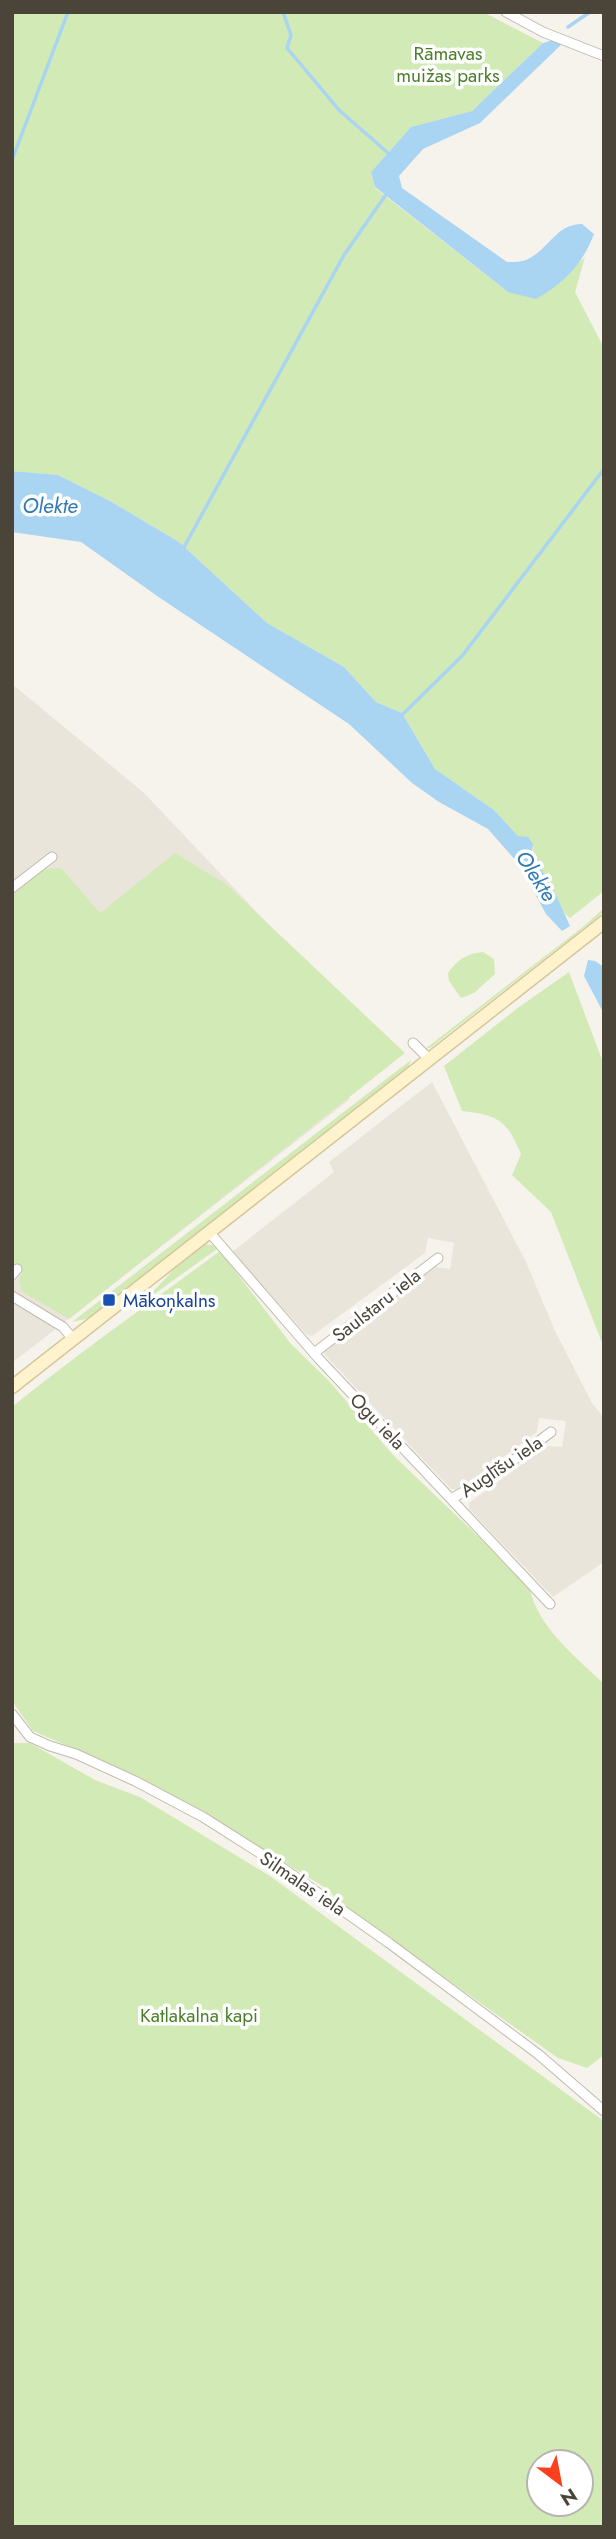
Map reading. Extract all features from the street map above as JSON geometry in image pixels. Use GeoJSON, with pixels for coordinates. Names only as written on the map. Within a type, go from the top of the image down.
{"type":"FeatureCollection","features":[{"type":"Feature","properties":{"kind":"main road"},"geometry":{"type":"LineString","coordinates":[[12,1387],[604,922]]}},
{"type":"Feature","properties":{"kind":"street"},"geometry":{"type":"LineString","coordinates":[[506,12],[543,32],[604,56]]}},
{"type":"Feature","properties":{"kind":"street"},"geometry":{"type":"LineString","coordinates":[[12,888],[52,856]]}},
{"type":"Feature","properties":{"kind":"street"},"geometry":{"type":"LineString","coordinates":[[413,1043],[430,1060]]}},
{"type":"Feature","properties":{"kind":"street","name":"Ogu iela"},"geometry":{"type":"LineString","coordinates":[[210,1233],[314,1353],[550,1604]]}},
{"type":"Feature","properties":{"kind":"street","name":"Saulstaru iela"},"geometry":{"type":"LineString","coordinates":[[314,1353],[438,1258]]}},
{"type":"Feature","properties":{"kind":"street"},"geometry":{"type":"LineString","coordinates":[[12,1296],[62,1327],[73,1339]]}},
{"type":"Feature","properties":{"kind":"street","name":"Auglīšu iela"},"geometry":{"type":"LineString","coordinates":[[451,1499],[495,1474],[551,1432]]}},
{"type":"Feature","properties":{"kind":"street","name":"Silmalas iela"},"geometry":{"type":"LineString","coordinates":[[12,1714],[30,1737],[135,1781],[203,1816],[274,1862],[389,1943],[538,2054],[604,2111]]}},
{"type":"Feature","properties":{"kind":"shaded area"},"geometry":{"type":"Polygon","coordinates":[[[12,684],[143,792],[366,1027],[349,1100],[12,1363],[12,684]]]}},
{"type":"Feature","properties":{"kind":"shaded area"},"geometry":{"type":"Polygon","coordinates":[[[432,1082],[526,1262],[555,1331],[592,1403],[604,1418],[604,1562],[553,1597],[469,1509],[469,1503],[547,1446],[562,1447],[566,1421],[539,1418],[537,1432],[459,1490],[451,1489],[324,1354],[325,1349],[435,1267],[450,1269],[454,1243],[428,1238],[425,1253],[312,1336],[306,1334],[232,1252],[334,1172],[329,1162],[432,1082]]]}},
{"type":"Feature","properties":{"kind":"green space","name":"Rāmavas muižas parks"},"geometry":{"type":"Polygon","coordinates":[[[12,12],[483,12],[543,43],[472,111],[411,127],[371,172],[375,188],[508,292],[573,268],[585,257],[575,292],[604,348],[604,891],[570,918],[565,914],[538,865],[539,860],[532,852],[534,848],[518,836],[494,810],[435,769],[402,713],[376,702],[344,667],[267,623],[179,542],[110,501],[58,475],[12,471],[12,12]]]}},
{"type":"Feature","properties":{"kind":"green space"},"geometry":{"type":"Polygon","coordinates":[[[175,853],[226,884],[405,1053],[69,1319],[21,1291],[19,1279],[22,1273],[12,1265],[12,893],[44,869],[61,868],[100,913],[175,853]]]}},
{"type":"Feature","properties":{"kind":"green space"},"geometry":{"type":"Polygon","coordinates":[[[604,908],[604,912],[430,1048],[425,1049],[584,926],[604,908]]]}},
{"type":"Feature","properties":{"kind":"green space"},"geometry":{"type":"Polygon","coordinates":[[[483,952],[494,959],[495,974],[474,993],[461,998],[449,981],[448,973],[463,958],[483,952]]]}},
{"type":"Feature","properties":{"kind":"green space"},"geometry":{"type":"Polygon","coordinates":[[[569,972],[604,1065],[604,1348],[551,1212],[512,1175],[521,1154],[511,1134],[493,1118],[462,1111],[444,1066],[569,972]]]}},
{"type":"Feature","properties":{"kind":"green space"},"geometry":{"type":"Polygon","coordinates":[[[411,1060],[408,1068],[90,1318],[72,1322],[411,1060]]]}},
{"type":"Feature","properties":{"kind":"green space"},"geometry":{"type":"Polygon","coordinates":[[[205,1244],[213,1245],[217,1249],[153,1295],[151,1293],[183,1260],[205,1244]]]}},
{"type":"Feature","properties":{"kind":"green space"},"geometry":{"type":"Polygon","coordinates":[[[220,1251],[291,1344],[329,1381],[394,1456],[529,1585],[533,1600],[548,1627],[604,1684],[604,2055],[587,2068],[558,2058],[337,1901],[329,1890],[264,1850],[128,1772],[33,1731],[12,1701],[12,1407],[220,1251]]]}},
{"type":"Feature","properties":{"kind":"green space","name":"Katlakalna kapi"},"geometry":{"type":"Polygon","coordinates":[[[12,1743],[30,1743],[95,1780],[140,1797],[270,1876],[601,2119],[604,2123],[604,2527],[12,2527],[12,1743]]]}},
{"type":"Feature","properties":{"kind":"water"},"geometry":{"type":"Polygon","coordinates":[[[556,39],[563,43],[480,123],[423,149],[399,176],[402,188],[507,262],[530,258],[560,232],[573,225],[582,224],[594,234],[584,255],[571,272],[536,299],[508,292],[375,187],[371,172],[411,127],[472,111],[543,43],[556,39]]]}},
{"type":"Feature","properties":{"kind":"water","name":"Olekte"},"geometry":{"type":"Polygon","coordinates":[[[12,471],[58,475],[110,501],[179,542],[267,623],[344,667],[376,702],[402,713],[435,769],[494,810],[518,836],[528,837],[533,844],[532,852],[539,860],[538,865],[552,886],[570,926],[562,931],[546,914],[518,863],[488,829],[439,802],[412,783],[349,724],[81,542],[12,532],[12,471]]]}},
{"type":"Feature","properties":{"kind":"water"},"geometry":{"type":"Polygon","coordinates":[[[588,960],[604,967],[604,1014],[584,976],[588,960]]]}},
{"type":"Feature","properties":{"kind":"waterway"},"geometry":{"type":"LineString","coordinates":[[12,160],[68,12]]}},
{"type":"Feature","properties":{"kind":"waterway"},"geometry":{"type":"LineString","coordinates":[[283,12],[291,35],[287,48],[339,110],[388,153]]}},
{"type":"Feature","properties":{"kind":"waterway"},"geometry":{"type":"LineString","coordinates":[[568,27],[590,12]]}},
{"type":"Feature","properties":{"kind":"waterway"},"geometry":{"type":"LineString","coordinates":[[183,549],[344,255],[385,196]]}},
{"type":"Feature","properties":{"kind":"waterway"},"geometry":{"type":"LineString","coordinates":[[401,716],[462,656],[604,469]]}},
{"type":"Feature","properties":{"kind":"place","name":"Mākoņkalns"},"geometry":{"type":"Point","coordinates":[109,1300]}}]}
